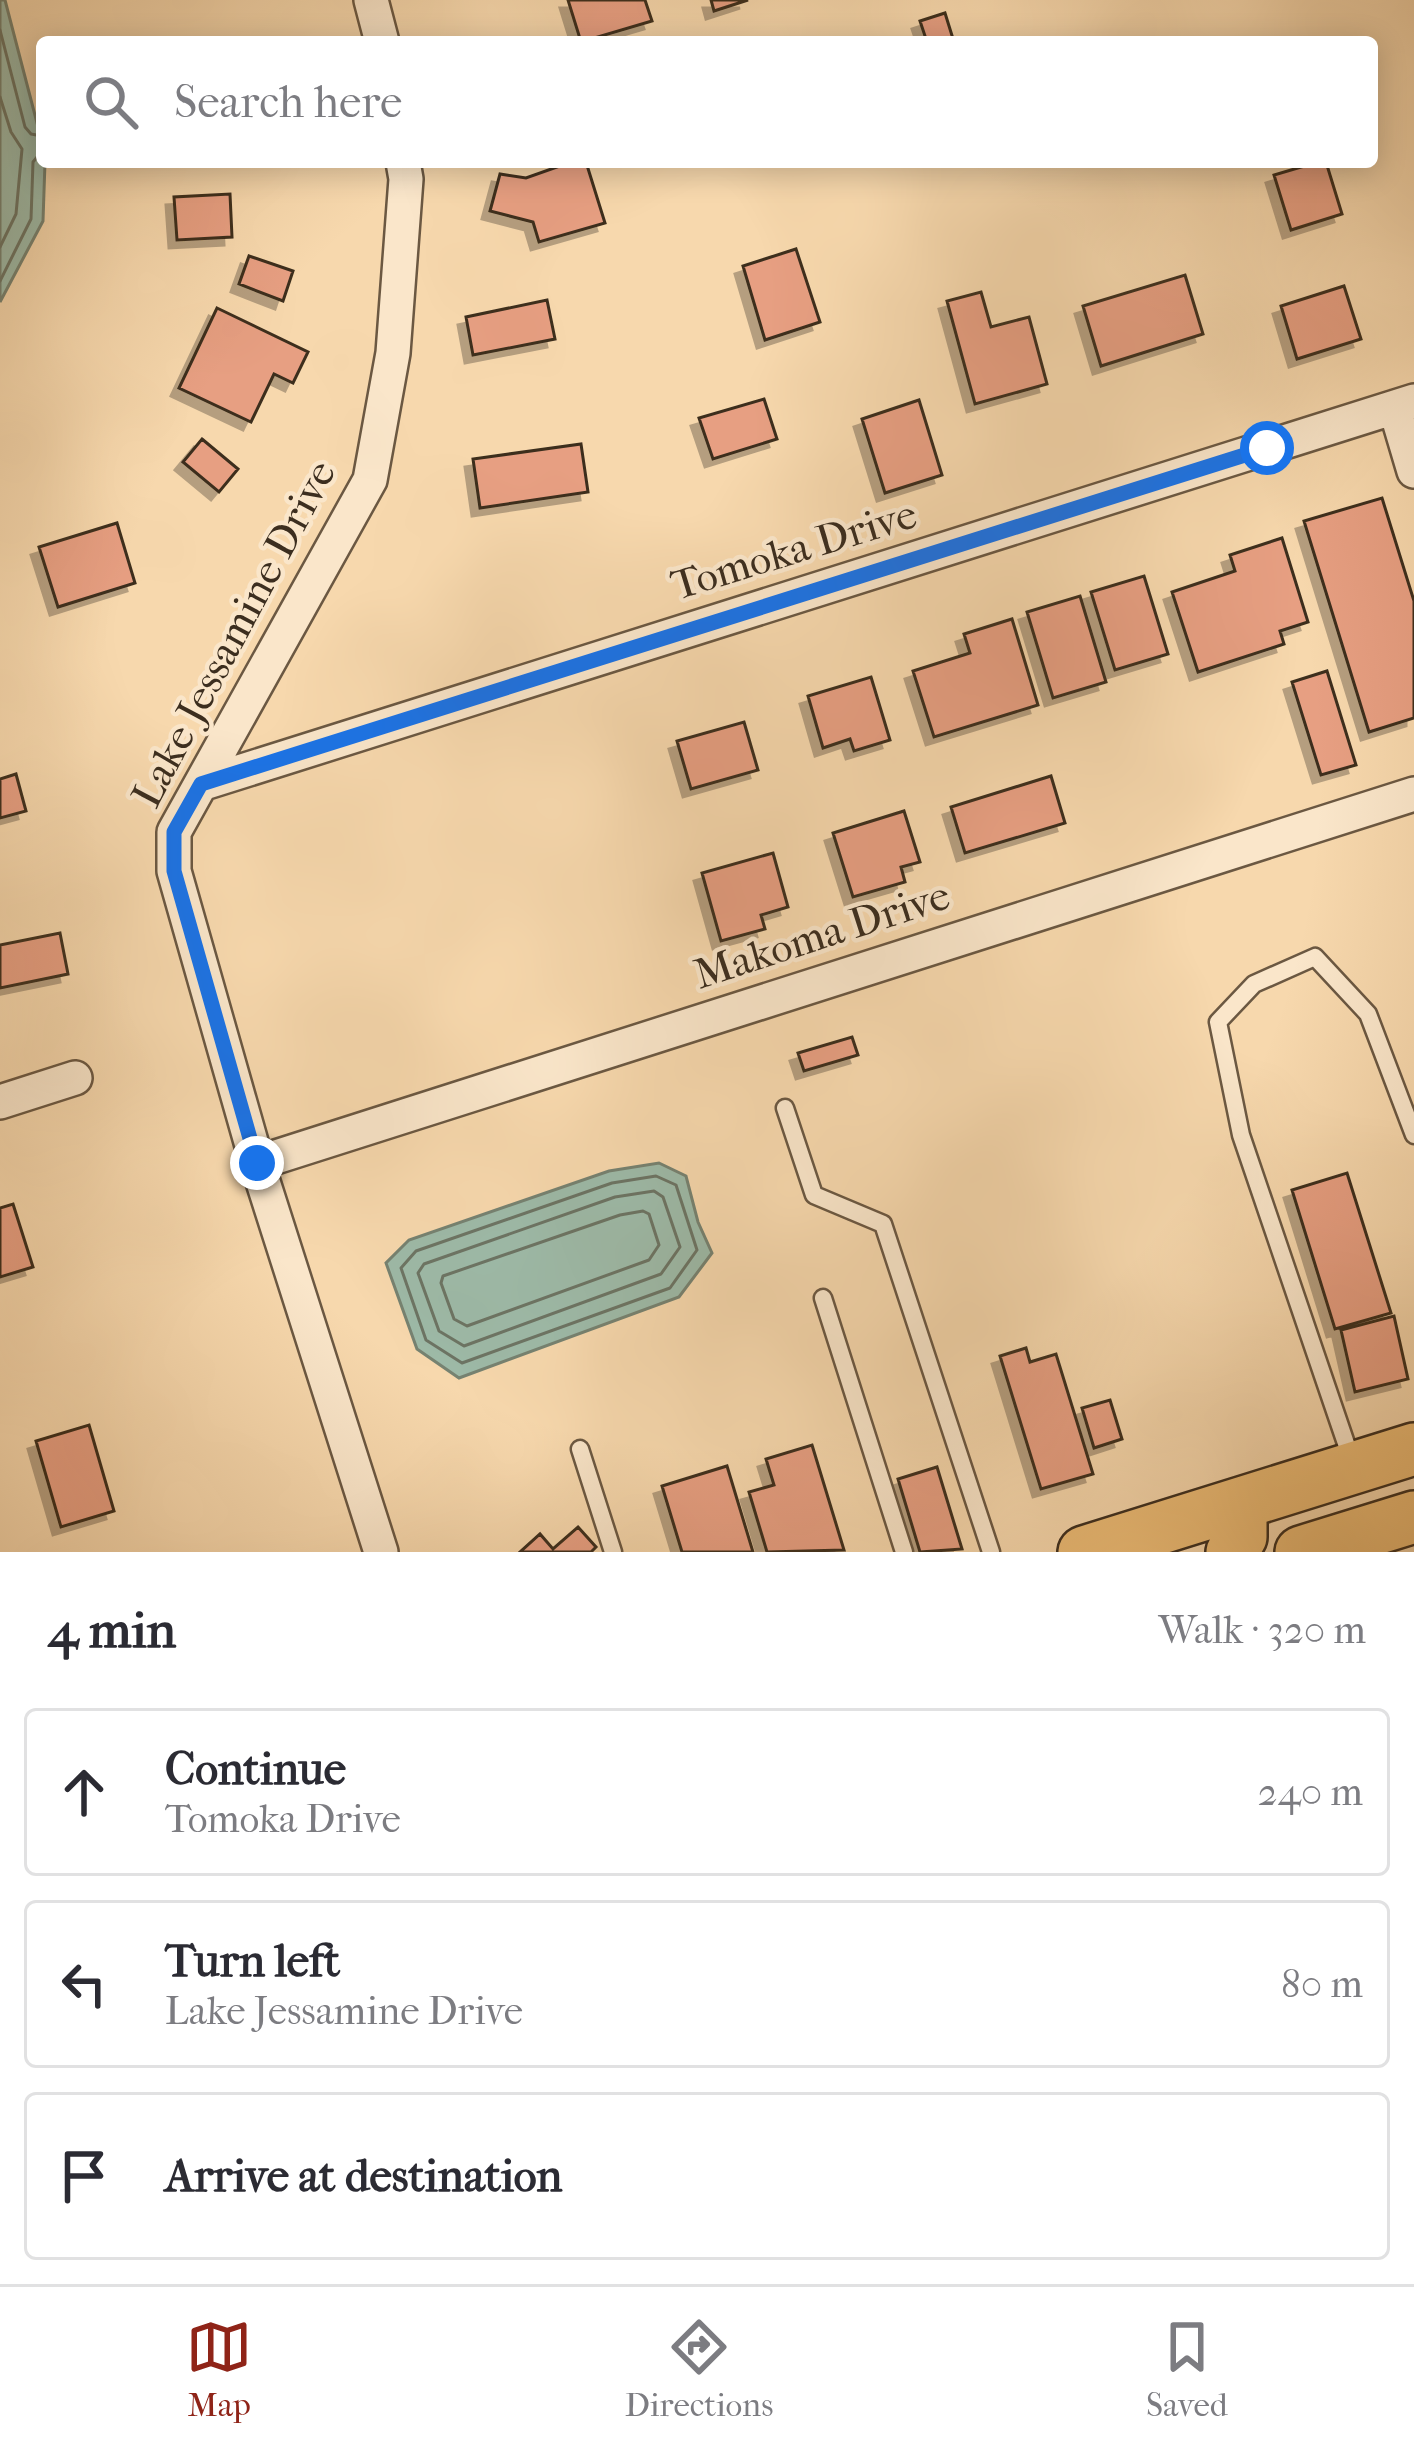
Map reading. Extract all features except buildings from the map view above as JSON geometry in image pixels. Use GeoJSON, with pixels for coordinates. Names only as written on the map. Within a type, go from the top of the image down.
{"type":"FeatureCollection","features":[{"type":"Feature","properties":{"kind":"main road"},"geometry":{"type":"LineString","coordinates":[[1084,1552],[1236,1528],[1354,1468],[1414,1449]]}},
{"type":"Feature","properties":{"kind":"main road"},"geometry":{"type":"LineString","coordinates":[[1301,1552],[1414,1517]]}},
{"type":"Feature","properties":{"kind":"street"},"geometry":{"type":"LineString","coordinates":[[371,0],[380,36]]}},
{"type":"Feature","properties":{"kind":"street","name":"Lake Jessamine Drive"},"geometry":{"type":"LineString","coordinates":[[381,1552],[257,1163],[174,871],[174,832],[370,480],[393,352],[404,168]]}},
{"type":"Feature","properties":{"kind":"street"},"geometry":{"type":"LineString","coordinates":[[1404,404],[1414,471]]}},
{"type":"Feature","properties":{"kind":"street","name":"Tomoka Drive"},"geometry":{"type":"LineString","coordinates":[[201,784],[1404,404]]}},
{"type":"Feature","properties":{"kind":"street","name":"Makoma Drive"},"geometry":{"type":"LineString","coordinates":[[257,1163],[1414,794]]}},
{"type":"Feature","properties":{"kind":"street"},"geometry":{"type":"LineString","coordinates":[[0,1102],[75,1078]]}},
{"type":"Feature","properties":{"kind":"lane"},"geometry":{"type":"LineString","coordinates":[[1354,1468],[1241,1135],[1218,1022],[1254,985],[1315,957],[1368,1014],[1414,1135]]}},
{"type":"Feature","properties":{"kind":"lane"},"geometry":{"type":"LineString","coordinates":[[785,1108],[814,1195],[884,1223],[991,1552]]}},
{"type":"Feature","properties":{"kind":"lane"},"geometry":{"type":"LineString","coordinates":[[823,1298],[904,1552]]}},
{"type":"Feature","properties":{"kind":"lane"},"geometry":{"type":"LineString","coordinates":[[580,1449],[613,1552]]}},
{"type":"Feature","properties":{"kind":"water"},"geometry":{"type":"Polygon","coordinates":[[[0,0],[5,0],[36,119],[36,168],[45,168],[43,221],[0,302],[0,0]]]}},
{"type":"Feature","properties":{"kind":"water"},"geometry":{"type":"Polygon","coordinates":[[[659,1163],[686,1176],[712,1253],[679,1297],[459,1378],[417,1349],[386,1263],[409,1240],[609,1171],[659,1163]]]}},
{"type":"Feature","properties":{"kind":"route"},"geometry":{"type":"LineString","coordinates":[[257,1163],[174,871],[174,832],[201,784],[1267,448]]}}]}
